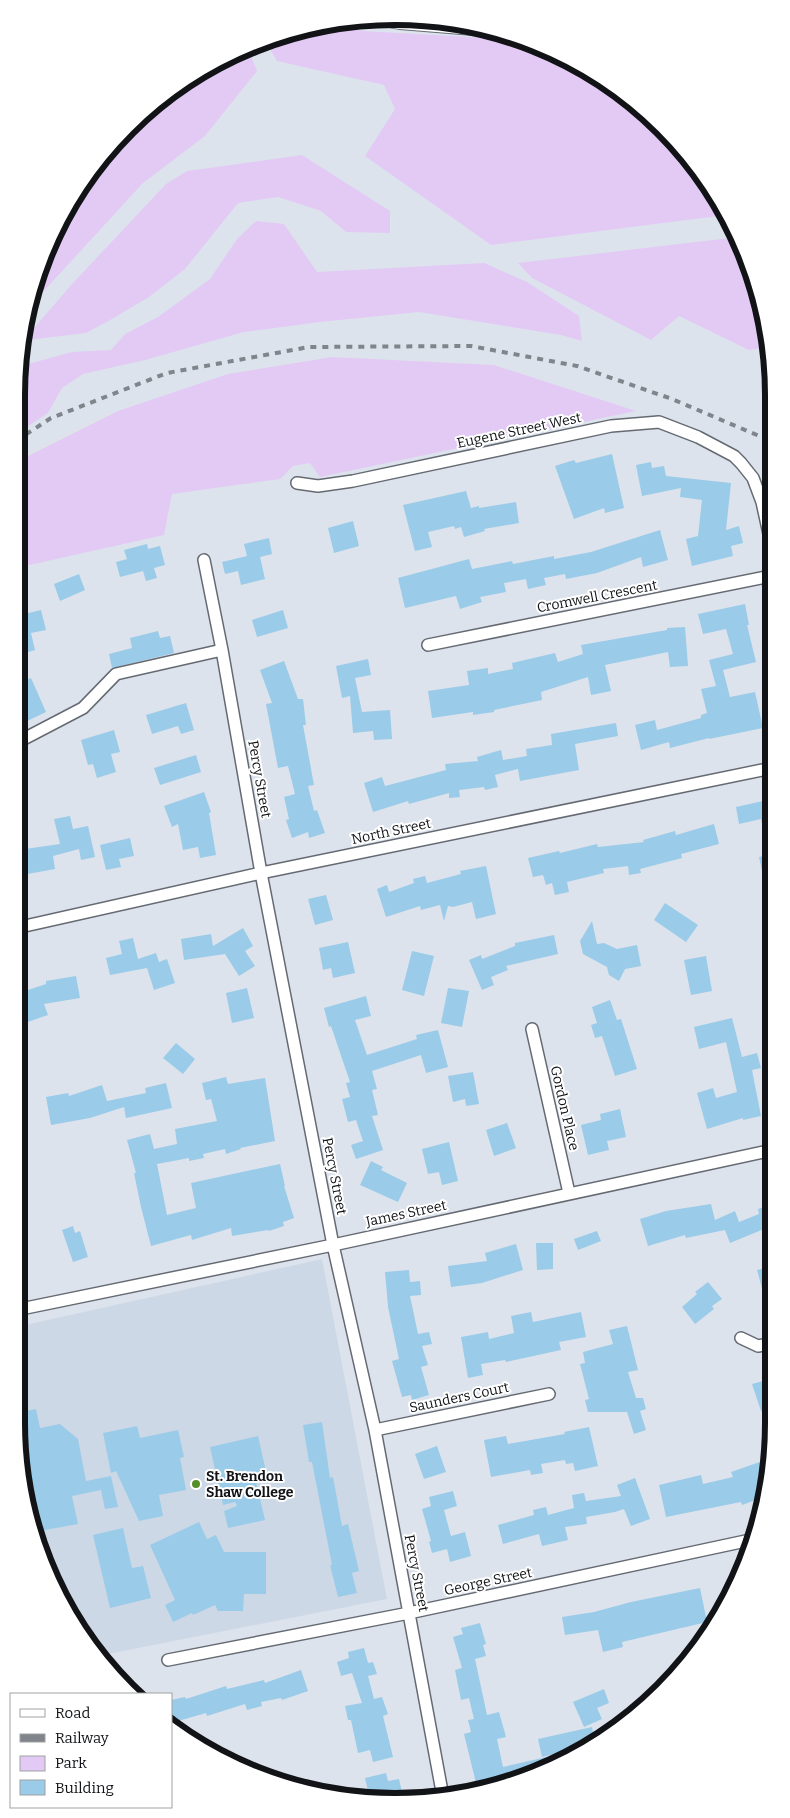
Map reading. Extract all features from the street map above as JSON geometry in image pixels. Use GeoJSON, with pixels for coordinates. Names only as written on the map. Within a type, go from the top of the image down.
{"type":"FeatureCollection","features":[{"type":"Feature","properties":{"kind":"street","name":"Eugene Street West"},"geometry":{"type":"LineString","coordinates":[[296,483],[318,486],[353,481],[611,426],[659,422],[698,437],[734,456],[741,462],[753,478],[765,516]]}},
{"type":"Feature","properties":{"kind":"street","name":"Percy Street"},"geometry":{"type":"LineString","coordinates":[[204,560],[222,650],[261,874],[333,1245],[375,1430],[443,1790]]}},
{"type":"Feature","properties":{"kind":"street","name":"Cromwell Crescent"},"geometry":{"type":"LineString","coordinates":[[428,645],[765,577]]}},
{"type":"Feature","properties":{"kind":"street"},"geometry":{"type":"LineString","coordinates":[[25,738],[83,708],[116,674],[222,650]]}},
{"type":"Feature","properties":{"kind":"street","name":"North Street"},"geometry":{"type":"LineString","coordinates":[[25,926],[261,874],[765,769]]}},
{"type":"Feature","properties":{"kind":"street","name":"Gordon Place"},"geometry":{"type":"LineString","coordinates":[[532,1029],[569,1193]]}},
{"type":"Feature","properties":{"kind":"street","name":"James Street"},"geometry":{"type":"LineString","coordinates":[[25,1308],[333,1245],[765,1152]]}},
{"type":"Feature","properties":{"kind":"street"},"geometry":{"type":"LineString","coordinates":[[741,1338],[758,1346],[765,1344]]}},
{"type":"Feature","properties":{"kind":"street","name":"Saunders Court"},"geometry":{"type":"LineString","coordinates":[[375,1430],[549,1394]]}},
{"type":"Feature","properties":{"kind":"street","name":"George Street"},"geometry":{"type":"LineString","coordinates":[[168,1660],[409,1613],[746,1540]]}},
{"type":"Feature","properties":{"kind":"shaded area","name":"St. Brendon Shaw College"},"geometry":{"type":"Polygon","coordinates":[[[322,1259],[387,1599],[106,1654],[87,1629],[63,1587],[45,1542],[32,1495],[28,1471],[25,1423],[25,1325],[322,1259]]]}},
{"type":"Feature","properties":{"kind":"green space"},"geometry":{"type":"Polygon","coordinates":[[[351,28],[363,31],[491,38],[537,53],[601,87],[657,133],[689,170],[703,189],[718,216],[491,245],[365,156],[395,109],[384,85],[277,61],[269,47],[323,32],[351,28]]]}},
{"type":"Feature","properties":{"kind":"green space"},"geometry":{"type":"Polygon","coordinates":[[[250,54],[257,71],[205,136],[143,183],[39,297],[53,253],[63,231],[87,189],[117,151],[151,117],[189,87],[250,54]]]}},
{"type":"Feature","properties":{"kind":"green space"},"geometry":{"type":"Polygon","coordinates":[[[302,155],[390,211],[390,233],[346,232],[321,211],[278,197],[238,203],[185,269],[149,297],[86,333],[29,340],[34,328],[72,284],[166,184],[187,171],[302,155]]]}},
{"type":"Feature","properties":{"kind":"green space"},"geometry":{"type":"Polygon","coordinates":[[[256,221],[284,224],[317,272],[484,263],[527,282],[579,316],[582,341],[561,335],[419,312],[244,332],[145,360],[83,374],[62,388],[48,413],[25,428],[27,364],[72,352],[111,350],[125,334],[158,317],[210,279],[237,239],[256,221]]]}},
{"type":"Feature","properties":{"kind":"green space"},"geometry":{"type":"Polygon","coordinates":[[[730,238],[752,299],[762,348],[749,350],[679,316],[651,340],[532,278],[518,263],[730,238]]]}},
{"type":"Feature","properties":{"kind":"green space"},"geometry":{"type":"Polygon","coordinates":[[[332,357],[494,365],[636,411],[320,477],[310,463],[293,466],[280,479],[172,494],[164,535],[25,566],[25,458],[118,411],[228,374],[332,357]]]}},
{"type":"Feature","properties":{"kind":"building"},"geometry":{"type":"Polygon","coordinates":[[[612,454],[624,508],[605,513],[604,508],[574,519],[555,466],[574,460],[576,463],[612,454]]]}},
{"type":"Feature","properties":{"kind":"building"},"geometry":{"type":"Polygon","coordinates":[[[651,462],[652,468],[664,466],[666,476],[731,483],[726,530],[739,526],[743,543],[731,546],[733,556],[692,566],[686,539],[698,536],[702,500],[680,497],[681,488],[642,496],[636,465],[651,462]]]}},
{"type":"Feature","properties":{"kind":"building"},"geometry":{"type":"Polygon","coordinates":[[[466,491],[471,508],[516,502],[519,523],[484,529],[485,531],[464,537],[461,527],[455,529],[454,526],[428,532],[432,547],[415,551],[403,505],[466,491]]]}},
{"type":"Feature","properties":{"kind":"building"},"geometry":{"type":"Polygon","coordinates":[[[353,521],[359,546],[334,553],[328,528],[353,521]]]}},
{"type":"Feature","properties":{"kind":"building"},"geometry":{"type":"Polygon","coordinates":[[[660,530],[668,560],[643,567],[641,557],[597,573],[566,579],[565,574],[544,578],[546,585],[528,589],[526,579],[504,583],[506,592],[480,597],[482,602],[460,609],[456,596],[405,608],[398,578],[469,559],[472,569],[512,561],[513,564],[554,556],[554,559],[591,552],[660,530]]]}},
{"type":"Feature","properties":{"kind":"building"},"geometry":{"type":"Polygon","coordinates":[[[269,538],[272,554],[260,557],[265,579],[241,585],[238,571],[225,574],[222,562],[247,556],[244,544],[269,538]]]}},
{"type":"Feature","properties":{"kind":"building"},"geometry":{"type":"Polygon","coordinates":[[[147,544],[148,549],[160,546],[165,565],[154,568],[157,578],[146,581],[143,571],[120,577],[116,562],[127,559],[124,550],[147,544]]]}},
{"type":"Feature","properties":{"kind":"building"},"geometry":{"type":"Polygon","coordinates":[[[79,574],[85,590],[60,601],[54,584],[79,574]]]}},
{"type":"Feature","properties":{"kind":"building"},"geometry":{"type":"Polygon","coordinates":[[[745,604],[749,625],[747,625],[756,662],[723,670],[730,697],[755,692],[763,728],[709,738],[670,748],[669,742],[641,750],[635,725],[655,720],[657,730],[701,718],[701,715],[707,713],[701,689],[716,686],[709,660],[733,654],[726,629],[703,634],[698,614],[745,604]]]}},
{"type":"Feature","properties":{"kind":"building"},"geometry":{"type":"Polygon","coordinates":[[[41,610],[46,630],[31,633],[35,650],[25,653],[25,614],[41,610]]]}},
{"type":"Feature","properties":{"kind":"building"},"geometry":{"type":"Polygon","coordinates":[[[283,610],[288,628],[257,637],[252,620],[283,610]]]}},
{"type":"Feature","properties":{"kind":"building"},"geometry":{"type":"Polygon","coordinates":[[[685,627],[688,666],[670,667],[668,652],[605,665],[611,691],[591,695],[588,677],[541,692],[542,700],[494,710],[494,712],[473,715],[473,712],[432,718],[428,691],[469,685],[467,671],[488,668],[488,674],[513,669],[512,663],[555,653],[558,662],[583,654],[581,645],[667,630],[667,628],[685,627]]]}},
{"type":"Feature","properties":{"kind":"building"},"geometry":{"type":"Polygon","coordinates":[[[158,631],[160,638],[170,636],[174,653],[112,668],[109,654],[132,648],[130,638],[158,631]]]}},
{"type":"Feature","properties":{"kind":"building"},"geometry":{"type":"Polygon","coordinates":[[[368,659],[371,675],[355,678],[362,712],[390,710],[392,739],[374,740],[373,731],[353,733],[350,696],[342,698],[336,666],[368,659]]]}},
{"type":"Feature","properties":{"kind":"building"},"geometry":{"type":"Polygon","coordinates":[[[284,661],[298,699],[303,699],[306,725],[303,725],[314,785],[308,786],[314,811],[317,810],[325,833],[309,838],[308,832],[292,838],[286,820],[289,819],[284,797],[295,794],[288,766],[278,768],[266,704],[272,703],[260,670],[284,661]]]}},
{"type":"Feature","properties":{"kind":"building"},"geometry":{"type":"Polygon","coordinates":[[[31,678],[46,712],[25,722],[25,680],[31,678]]]}},
{"type":"Feature","properties":{"kind":"building"},"geometry":{"type":"Polygon","coordinates":[[[186,703],[194,730],[181,734],[178,726],[152,734],[146,715],[186,703]]]}},
{"type":"Feature","properties":{"kind":"building"},"geometry":{"type":"Polygon","coordinates":[[[616,723],[618,736],[575,744],[579,770],[520,781],[518,769],[495,775],[498,787],[485,790],[484,787],[459,790],[460,797],[449,798],[449,793],[409,804],[408,801],[373,812],[364,783],[382,777],[385,786],[446,770],[445,764],[478,761],[477,757],[501,750],[503,760],[527,756],[526,749],[552,745],[551,734],[616,723]]]}},
{"type":"Feature","properties":{"kind":"building"},"geometry":{"type":"Polygon","coordinates":[[[114,730],[120,752],[111,754],[116,772],[97,778],[93,764],[88,765],[81,740],[114,730]]]}},
{"type":"Feature","properties":{"kind":"building"},"geometry":{"type":"Polygon","coordinates":[[[196,755],[201,772],[160,785],[154,768],[196,755]]]}},
{"type":"Feature","properties":{"kind":"building"},"geometry":{"type":"Polygon","coordinates":[[[204,792],[211,812],[209,813],[216,855],[200,858],[198,847],[183,850],[178,824],[172,827],[164,806],[204,792]]]}},
{"type":"Feature","properties":{"kind":"building"},"geometry":{"type":"Polygon","coordinates":[[[765,801],[765,838],[761,819],[739,824],[736,807],[765,801]]]}},
{"type":"Feature","properties":{"kind":"building"},"geometry":{"type":"Polygon","coordinates":[[[70,816],[73,829],[88,826],[95,857],[81,860],[79,849],[53,856],[55,869],[25,874],[25,849],[60,844],[54,819],[70,816]]]}},
{"type":"Feature","properties":{"kind":"building"},"geometry":{"type":"Polygon","coordinates":[[[714,824],[719,844],[681,854],[682,858],[640,869],[641,873],[629,875],[628,866],[603,869],[604,873],[567,882],[569,892],[555,895],[552,883],[546,885],[543,875],[533,877],[528,858],[597,844],[598,847],[644,842],[643,840],[675,831],[676,835],[714,824]]]}},
{"type":"Feature","properties":{"kind":"building"},"geometry":{"type":"Polygon","coordinates":[[[130,838],[134,856],[119,859],[121,867],[106,870],[100,845],[130,838]]]}},
{"type":"Feature","properties":{"kind":"building"},"geometry":{"type":"Polygon","coordinates":[[[765,856],[765,885],[759,857],[765,856]]]}},
{"type":"Feature","properties":{"kind":"building"},"geometry":{"type":"Polygon","coordinates":[[[486,866],[496,914],[476,919],[472,902],[453,907],[448,906],[444,921],[440,905],[421,910],[420,906],[386,917],[377,889],[387,885],[389,892],[414,883],[413,879],[425,876],[427,883],[461,874],[460,871],[486,866]]]}},
{"type":"Feature","properties":{"kind":"building"},"geometry":{"type":"Polygon","coordinates":[[[326,895],[333,920],[315,925],[308,899],[326,895]]]}},
{"type":"Feature","properties":{"kind":"building"},"geometry":{"type":"Polygon","coordinates":[[[665,903],[698,925],[686,942],[654,920],[665,903]]]}},
{"type":"Feature","properties":{"kind":"building"},"geometry":{"type":"Polygon","coordinates":[[[592,921],[597,944],[604,943],[617,949],[637,945],[641,966],[625,969],[619,981],[609,975],[607,967],[583,954],[580,941],[592,921]]]}},
{"type":"Feature","properties":{"kind":"building"},"geometry":{"type":"Polygon","coordinates":[[[243,928],[253,946],[245,951],[255,966],[239,976],[225,954],[184,960],[181,939],[211,934],[213,946],[243,928]]]}},
{"type":"Feature","properties":{"kind":"building"},"geometry":{"type":"Polygon","coordinates":[[[554,935],[558,954],[506,966],[508,970],[491,977],[494,985],[482,990],[469,960],[481,955],[482,959],[515,946],[515,943],[554,935]]]}},
{"type":"Feature","properties":{"kind":"building"},"geometry":{"type":"Polygon","coordinates":[[[133,938],[138,959],[156,953],[159,962],[167,959],[175,983],[154,990],[147,968],[110,975],[106,958],[122,954],[119,941],[133,938]]]}},
{"type":"Feature","properties":{"kind":"building"},"geometry":{"type":"Polygon","coordinates":[[[348,942],[355,973],[333,978],[331,968],[323,970],[319,948],[348,942]]]}},
{"type":"Feature","properties":{"kind":"building"},"geometry":{"type":"Polygon","coordinates":[[[412,951],[434,956],[424,996],[402,990],[412,951]]]}},
{"type":"Feature","properties":{"kind":"building"},"geometry":{"type":"Polygon","coordinates":[[[706,956],[712,991],[691,995],[684,960],[706,956]]]}},
{"type":"Feature","properties":{"kind":"building"},"geometry":{"type":"Polygon","coordinates":[[[76,976],[80,998],[44,1004],[48,1015],[25,1023],[25,991],[46,984],[46,981],[76,976]]]}},
{"type":"Feature","properties":{"kind":"building"},"geometry":{"type":"Polygon","coordinates":[[[247,988],[254,1018],[232,1023],[226,993],[247,988]]]}},
{"type":"Feature","properties":{"kind":"building"},"geometry":{"type":"Polygon","coordinates":[[[448,988],[469,991],[462,1027],[441,1023],[448,988]]]}},
{"type":"Feature","properties":{"kind":"building"},"geometry":{"type":"Polygon","coordinates":[[[366,996],[371,1016],[355,1020],[367,1055],[417,1039],[416,1035],[438,1030],[448,1067],[426,1073],[421,1055],[372,1071],[377,1089],[372,1090],[378,1115],[372,1116],[383,1150],[356,1159],[351,1145],[363,1141],[356,1120],[348,1122],[342,1099],[350,1097],[346,1083],[350,1082],[331,1026],[329,1027],[324,1008],[366,996]]]}},
{"type":"Feature","properties":{"kind":"building"},"geometry":{"type":"Polygon","coordinates":[[[610,1000],[617,1020],[621,1019],[637,1069],[615,1076],[602,1036],[595,1038],[591,1025],[597,1023],[592,1007],[610,1000]]]}},
{"type":"Feature","properties":{"kind":"building"},"geometry":{"type":"Polygon","coordinates":[[[732,1018],[742,1057],[757,1053],[761,1068],[752,1070],[761,1116],[743,1120],[743,1118],[707,1129],[697,1093],[713,1088],[716,1098],[737,1092],[726,1042],[699,1049],[694,1027],[732,1018]]]}},
{"type":"Feature","properties":{"kind":"building"},"geometry":{"type":"Polygon","coordinates":[[[176,1043],[195,1059],[183,1074],[163,1058],[176,1043]]]}},
{"type":"Feature","properties":{"kind":"building"},"geometry":{"type":"Polygon","coordinates":[[[473,1072],[479,1104],[466,1106],[465,1099],[453,1102],[448,1076],[473,1072]]]}},
{"type":"Feature","properties":{"kind":"building"},"geometry":{"type":"Polygon","coordinates":[[[226,1077],[228,1084],[265,1078],[275,1141],[240,1148],[226,1154],[225,1149],[203,1154],[204,1158],[189,1161],[189,1158],[157,1164],[167,1215],[196,1208],[191,1183],[280,1164],[284,1186],[294,1218],[283,1222],[284,1226],[269,1231],[232,1236],[231,1228],[192,1240],[191,1235],[151,1246],[127,1140],[150,1134],[154,1149],[177,1144],[175,1129],[217,1121],[211,1099],[206,1100],[202,1083],[226,1077]]]}},
{"type":"Feature","properties":{"kind":"building"},"geometry":{"type":"Polygon","coordinates":[[[166,1083],[172,1108],[126,1118],[124,1107],[90,1118],[51,1125],[46,1097],[68,1093],[69,1096],[102,1085],[107,1101],[146,1093],[145,1088],[166,1083]]]}},
{"type":"Feature","properties":{"kind":"building"},"geometry":{"type":"Polygon","coordinates":[[[620,1109],[626,1137],[607,1141],[609,1150],[588,1155],[581,1125],[601,1120],[600,1114],[620,1109]]]}},
{"type":"Feature","properties":{"kind":"building"},"geometry":{"type":"Polygon","coordinates":[[[507,1123],[516,1148],[494,1156],[486,1130],[507,1123]]]}},
{"type":"Feature","properties":{"kind":"building"},"geometry":{"type":"Polygon","coordinates":[[[449,1142],[458,1181],[442,1185],[439,1172],[428,1174],[422,1149],[449,1142]]]}},
{"type":"Feature","properties":{"kind":"building"},"geometry":{"type":"Polygon","coordinates":[[[371,1161],[383,1167],[381,1170],[407,1183],[398,1202],[360,1185],[371,1161]]]}},
{"type":"Feature","properties":{"kind":"building"},"geometry":{"type":"Polygon","coordinates":[[[711,1204],[715,1220],[735,1211],[739,1222],[759,1214],[758,1209],[765,1207],[765,1233],[764,1229],[730,1243],[725,1230],[686,1238],[685,1235],[648,1246],[640,1219],[666,1211],[711,1204]]]}},
{"type":"Feature","properties":{"kind":"building"},"geometry":{"type":"Polygon","coordinates":[[[73,1226],[75,1233],[80,1231],[88,1257],[73,1262],[62,1230],[73,1226]]]}},
{"type":"Feature","properties":{"kind":"building"},"geometry":{"type":"Polygon","coordinates":[[[597,1231],[601,1241],[578,1250],[574,1239],[597,1231]]]}},
{"type":"Feature","properties":{"kind":"building"},"geometry":{"type":"Polygon","coordinates":[[[536,1243],[553,1243],[553,1269],[537,1270],[536,1243]]]}},
{"type":"Feature","properties":{"kind":"building"},"geometry":{"type":"Polygon","coordinates":[[[516,1244],[523,1270],[482,1283],[451,1287],[448,1266],[487,1261],[485,1253],[516,1244]]]}},
{"type":"Feature","properties":{"kind":"building"},"geometry":{"type":"Polygon","coordinates":[[[765,1268],[765,1300],[757,1270],[765,1268]]]}},
{"type":"Feature","properties":{"kind":"building"},"geometry":{"type":"Polygon","coordinates":[[[409,1270],[410,1282],[420,1281],[421,1295],[410,1296],[418,1334],[429,1332],[432,1344],[422,1346],[428,1365],[421,1367],[429,1395],[412,1400],[411,1395],[402,1397],[392,1361],[399,1359],[388,1307],[385,1272],[409,1270]]]}},
{"type":"Feature","properties":{"kind":"building"},"geometry":{"type":"Polygon","coordinates":[[[708,1282],[722,1299],[712,1306],[714,1309],[695,1324],[682,1307],[697,1294],[695,1292],[708,1282]]]}},
{"type":"Feature","properties":{"kind":"building"},"geometry":{"type":"Polygon","coordinates":[[[531,1312],[533,1322],[581,1312],[586,1337],[559,1342],[561,1350],[506,1362],[505,1360],[481,1364],[483,1375],[468,1378],[461,1337],[488,1332],[489,1339],[514,1333],[511,1316],[531,1312]]]}},
{"type":"Feature","properties":{"kind":"building"},"geometry":{"type":"Polygon","coordinates":[[[627,1326],[638,1370],[628,1372],[636,1398],[643,1398],[646,1409],[640,1411],[646,1430],[634,1434],[627,1412],[588,1412],[585,1400],[589,1399],[580,1364],[585,1363],[583,1352],[613,1344],[609,1330],[627,1326]]]}},
{"type":"Feature","properties":{"kind":"building"},"geometry":{"type":"Polygon","coordinates":[[[765,1380],[765,1410],[761,1411],[752,1384],[765,1380]]]}},
{"type":"Feature","properties":{"kind":"building"},"geometry":{"type":"Polygon","coordinates":[[[25,1406],[26,1411],[36,1409],[40,1428],[60,1424],[78,1439],[86,1481],[111,1476],[118,1507],[105,1509],[101,1490],[72,1496],[78,1524],[42,1531],[28,1471],[25,1406]]]}},
{"type":"Feature","properties":{"kind":"building"},"geometry":{"type":"Polygon","coordinates":[[[322,1422],[330,1478],[333,1477],[342,1526],[348,1524],[359,1571],[352,1573],[357,1593],[338,1597],[303,1425],[322,1422]]]}},
{"type":"Feature","properties":{"kind":"building"},"geometry":{"type":"Polygon","coordinates":[[[137,1426],[140,1438],[178,1430],[184,1457],[180,1458],[186,1490],[159,1495],[163,1516],[139,1521],[116,1471],[111,1473],[103,1433],[137,1426]]]}},
{"type":"Feature","properties":{"kind":"building"},"geometry":{"type":"Polygon","coordinates":[[[589,1427],[598,1466],[575,1471],[573,1463],[566,1464],[565,1460],[541,1464],[543,1473],[531,1475],[530,1470],[491,1477],[484,1440],[506,1436],[508,1444],[565,1434],[564,1432],[589,1427]]]}},
{"type":"Feature","properties":{"kind":"building"},"geometry":{"type":"Polygon","coordinates":[[[258,1436],[268,1480],[256,1482],[265,1520],[228,1528],[224,1511],[237,1506],[235,1502],[223,1505],[210,1447],[258,1436]]]}},
{"type":"Feature","properties":{"kind":"building"},"geometry":{"type":"Polygon","coordinates":[[[437,1446],[446,1472],[424,1479],[415,1454],[437,1446]]]}},
{"type":"Feature","properties":{"kind":"building"},"geometry":{"type":"Polygon","coordinates":[[[763,1461],[757,1500],[742,1505],[741,1502],[666,1517],[659,1485],[701,1475],[703,1484],[733,1477],[731,1472],[763,1461]]]}},
{"type":"Feature","properties":{"kind":"building"},"geometry":{"type":"Polygon","coordinates":[[[635,1478],[650,1519],[631,1526],[624,1509],[586,1517],[587,1524],[565,1527],[568,1540],[542,1546],[539,1534],[503,1544],[498,1525],[534,1515],[533,1510],[546,1507],[548,1515],[574,1508],[572,1495],[584,1493],[586,1501],[621,1496],[617,1485],[635,1478]]]}},
{"type":"Feature","properties":{"kind":"building"},"geometry":{"type":"Polygon","coordinates":[[[453,1491],[457,1506],[444,1510],[451,1536],[465,1532],[471,1556],[450,1562],[447,1549],[432,1553],[429,1542],[431,1541],[422,1509],[431,1506],[429,1497],[453,1491]]]}},
{"type":"Feature","properties":{"kind":"building"},"geometry":{"type":"Polygon","coordinates":[[[199,1522],[207,1539],[216,1535],[224,1552],[266,1552],[266,1594],[244,1594],[243,1611],[218,1611],[215,1605],[173,1622],[165,1605],[175,1600],[150,1545],[199,1522]]]}},
{"type":"Feature","properties":{"kind":"building"},"geometry":{"type":"Polygon","coordinates":[[[123,1528],[132,1568],[143,1566],[151,1598],[110,1608],[93,1535],[123,1528]]]}},
{"type":"Feature","properties":{"kind":"building"},"geometry":{"type":"Polygon","coordinates":[[[700,1588],[707,1622],[622,1642],[623,1647],[603,1652],[598,1630],[565,1635],[562,1617],[594,1612],[631,1602],[700,1588]]]}},
{"type":"Feature","properties":{"kind":"building"},"geometry":{"type":"Polygon","coordinates":[[[480,1623],[486,1644],[483,1645],[486,1656],[475,1659],[487,1715],[499,1712],[506,1737],[497,1739],[503,1767],[551,1756],[552,1758],[514,1773],[476,1784],[464,1734],[471,1732],[468,1720],[474,1719],[469,1698],[461,1700],[455,1670],[462,1668],[453,1637],[463,1634],[461,1628],[480,1623]]]}},
{"type":"Feature","properties":{"kind":"building"},"geometry":{"type":"Polygon","coordinates":[[[364,1648],[368,1663],[373,1662],[377,1674],[368,1676],[374,1699],[382,1697],[388,1714],[383,1716],[393,1757],[373,1762],[370,1750],[358,1753],[351,1720],[348,1720],[345,1706],[362,1703],[352,1673],[341,1676],[337,1662],[349,1658],[348,1652],[364,1648]]]}},
{"type":"Feature","properties":{"kind":"building"},"geometry":{"type":"Polygon","coordinates":[[[301,1670],[308,1691],[282,1700],[281,1698],[261,1702],[262,1706],[247,1710],[245,1704],[207,1716],[206,1713],[176,1722],[172,1718],[172,1700],[185,1697],[186,1699],[226,1686],[227,1689],[264,1680],[265,1683],[301,1670]]]}},
{"type":"Feature","properties":{"kind":"building"},"geometry":{"type":"Polygon","coordinates":[[[604,1689],[609,1703],[597,1708],[602,1719],[584,1727],[573,1702],[604,1689]]]}},
{"type":"Feature","properties":{"kind":"building"},"geometry":{"type":"Polygon","coordinates":[[[592,1727],[594,1735],[565,1751],[542,1757],[538,1739],[592,1727]]]}},
{"type":"Feature","properties":{"kind":"building"},"geometry":{"type":"Polygon","coordinates":[[[386,1773],[388,1781],[399,1779],[402,1793],[368,1792],[365,1778],[386,1773]]]}},
{"type":"Feature","properties":{"kind":"railway"},"geometry":{"type":"LineString","coordinates":[[25,435],[51,418],[167,373],[309,347],[471,346],[577,366],[672,399],[765,438]]}},
{"type":"Feature","properties":{"kind":"place","name":"St. Brendon Shaw College"},"geometry":{"type":"Point","coordinates":[196,1484]}}]}
